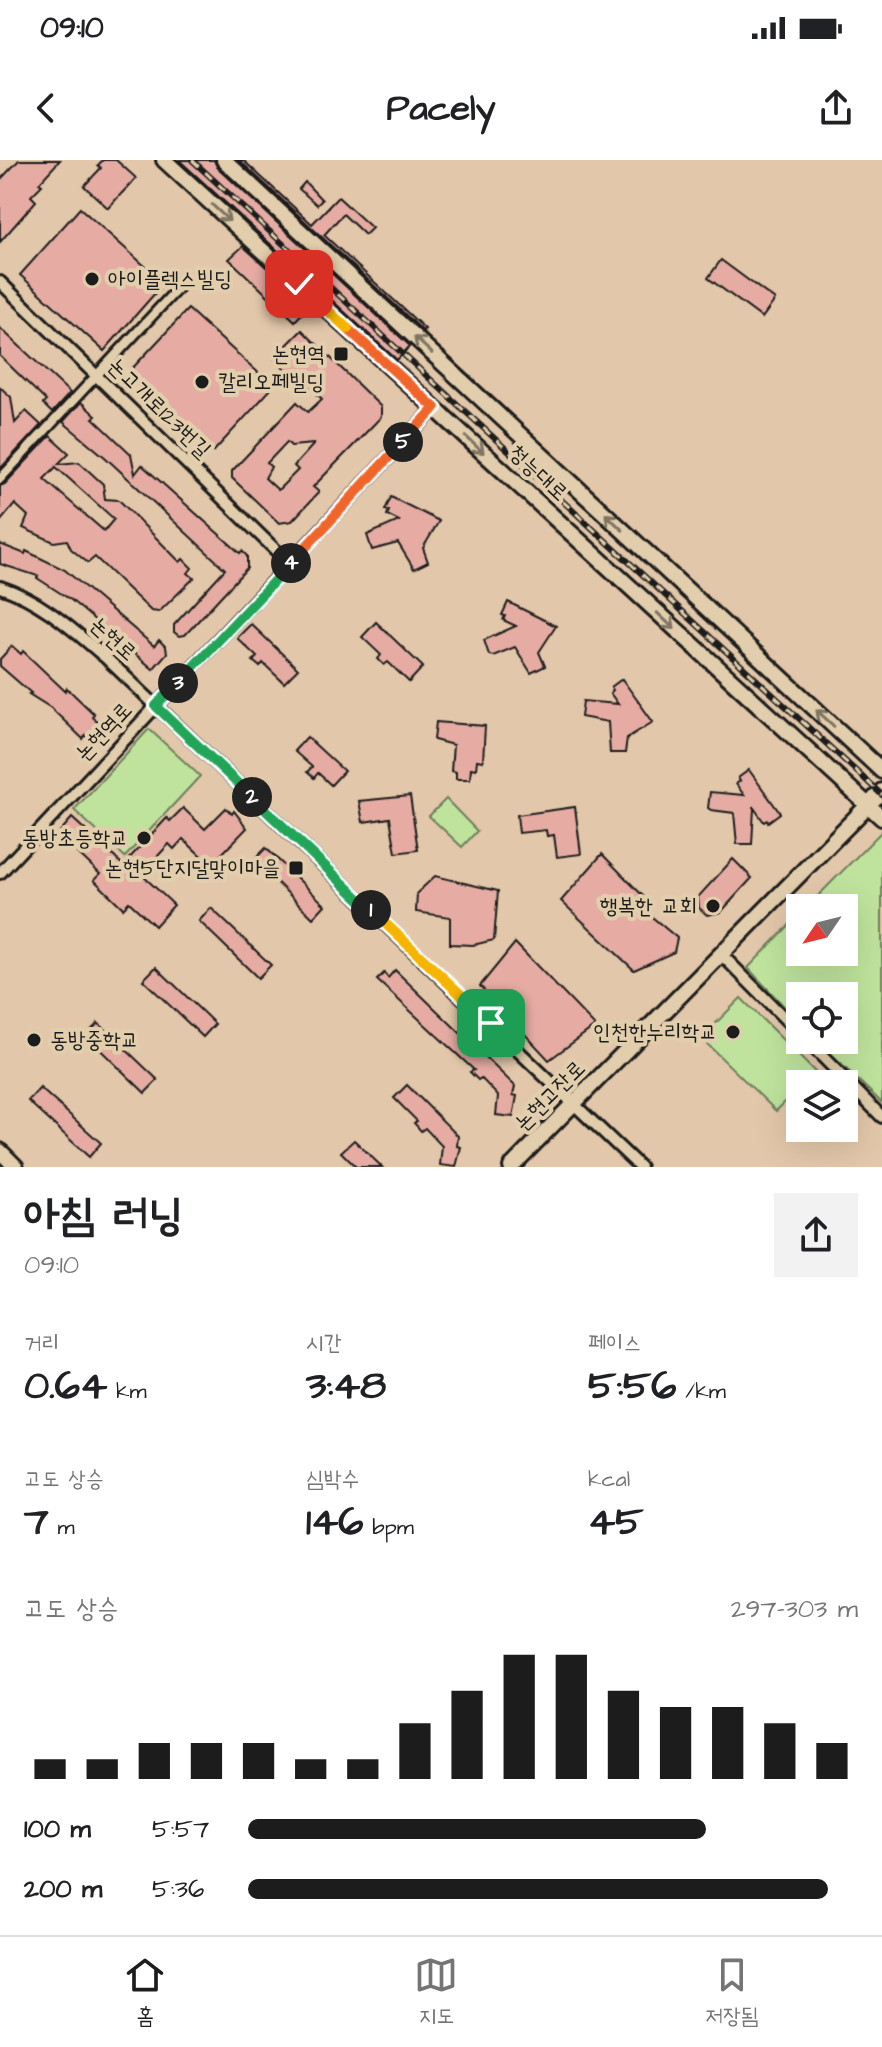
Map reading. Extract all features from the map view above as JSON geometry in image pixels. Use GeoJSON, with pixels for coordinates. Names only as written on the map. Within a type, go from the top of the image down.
{"type":"FeatureCollection","features":[{"type":"Feature","properties":{"kind":"main road","name":"청능대로"},"geometry":{"type":"LineString","coordinates":[[164,160],[882,818]]}},
{"type":"Feature","properties":{"kind":"main road","name":"청능대로"},"geometry":{"type":"LineString","coordinates":[[224,160],[882,771]]}},
{"type":"Feature","properties":{"kind":"main road","name":"논현고잔로"},"geometry":{"type":"LineString","coordinates":[[511,1167],[882,791]]}},
{"type":"Feature","properties":{"kind":"main road"},"geometry":{"type":"LineString","coordinates":[[0,1151],[16,1167]]}},
{"type":"Feature","properties":{"kind":"street","name":"논고개로123번길"},"geometry":{"type":"LineString","coordinates":[[0,282],[290,564]]}},
{"type":"Feature","properties":{"kind":"street"},"geometry":{"type":"LineString","coordinates":[[0,479],[179,287]]}},
{"type":"Feature","properties":{"kind":"street","name":"논현역로"},"geometry":{"type":"LineString","coordinates":[[0,873],[435,408]]}},
{"type":"Feature","properties":{"kind":"street","name":"논현로"},"geometry":{"type":"LineString","coordinates":[[0,587],[16,592],[61,620],[156,706],[640,1167]]}},
{"type":"Feature","properties":{"kind":"street"},"geometry":{"type":"LineString","coordinates":[[721,954],[786,1020]]}},
{"type":"Feature","properties":{"kind":"street"},"geometry":{"type":"LineString","coordinates":[[820,1054],[882,1117]]}},
{"type":"Feature","properties":{"kind":"green space"},"geometry":{"type":"Polygon","coordinates":[[[149,729],[200,776],[125,857],[74,810],[149,729]]]}},
{"type":"Feature","properties":{"kind":"green space"},"geometry":{"type":"Polygon","coordinates":[[[446,799],[477,831],[462,847],[429,816],[446,799]]]}},
{"type":"Feature","properties":{"kind":"green space"},"geometry":{"type":"Polygon","coordinates":[[[882,831],[882,1103],[858,1080],[858,1070],[847,1070],[831,1054],[858,1054],[858,982],[786,982],[786,1008],[748,968],[786,929],[786,966],[858,966],[858,894],[820,894],[882,831]]]}},
{"type":"Feature","properties":{"kind":"green space"},"geometry":{"type":"Polygon","coordinates":[[[741,998],[786,1043],[786,1054],[797,1054],[813,1070],[786,1070],[786,1101],[776,1111],[701,1038],[741,998]]]}},
{"type":"Feature","properties":{"kind":"building"},"geometry":{"type":"Polygon","coordinates":[[[19,160],[60,160],[31,196],[36,201],[0,242],[0,180],[19,160]]]}},
{"type":"Feature","properties":{"kind":"building"},"geometry":{"type":"Polygon","coordinates":[[[103,160],[116,160],[136,178],[108,208],[84,186],[101,168],[98,165],[103,160]]]}},
{"type":"Feature","properties":{"kind":"building"},"geometry":{"type":"Polygon","coordinates":[[[179,160],[214,160],[217,167],[410,346],[397,360],[179,160]]]}},
{"type":"Feature","properties":{"kind":"building"},"geometry":{"type":"Polygon","coordinates":[[[239,160],[243,160],[312,224],[338,197],[372,228],[365,235],[343,214],[324,235],[425,329],[423,331],[239,160]]]}},
{"type":"Feature","properties":{"kind":"building"},"geometry":{"type":"Polygon","coordinates":[[[305,182],[322,200],[317,205],[299,189],[305,182]]]}},
{"type":"Feature","properties":{"kind":"building","name":"아이플렉스빌딩"},"geometry":{"type":"Polygon","coordinates":[[[80,208],[164,283],[104,351],[20,275],[80,208]]]}},
{"type":"Feature","properties":{"kind":"building"},"geometry":{"type":"Polygon","coordinates":[[[243,246],[309,306],[295,321],[229,259],[243,246]]]}},
{"type":"Feature","properties":{"kind":"building"},"geometry":{"type":"Polygon","coordinates":[[[721,260],[775,300],[762,318],[708,278],[721,260]]]}},
{"type":"Feature","properties":{"kind":"building","name":"칼리오페빌딩"},"geometry":{"type":"Polygon","coordinates":[[[188,309],[272,388],[214,451],[127,374],[188,309]]]}},
{"type":"Feature","properties":{"kind":"building"},"geometry":{"type":"Polygon","coordinates":[[[0,328],[70,393],[52,413],[43,404],[46,401],[0,356],[0,328]]]}},
{"type":"Feature","properties":{"kind":"building"},"geometry":{"type":"Polygon","coordinates":[[[302,330],[381,407],[381,417],[313,487],[319,492],[292,521],[279,523],[232,478],[232,471],[297,402],[308,412],[322,399],[301,378],[298,382],[274,358],[302,330]],[[287,442],[267,463],[271,467],[265,478],[278,490],[298,470],[294,466],[314,444],[291,446],[287,442]]]}},
{"type":"Feature","properties":{"kind":"building"},"geometry":{"type":"Polygon","coordinates":[[[0,387],[11,397],[15,423],[26,411],[41,425],[0,469],[0,387]]]}},
{"type":"Feature","properties":{"kind":"building"},"geometry":{"type":"Polygon","coordinates":[[[81,402],[96,416],[93,418],[131,454],[135,474],[142,465],[247,556],[247,568],[185,635],[179,636],[174,632],[174,625],[225,569],[63,422],[81,402]]]}},
{"type":"Feature","properties":{"kind":"building"},"geometry":{"type":"Polygon","coordinates":[[[50,436],[69,453],[58,464],[79,462],[103,484],[105,499],[119,500],[180,562],[183,559],[192,568],[188,573],[194,578],[159,612],[151,611],[95,557],[88,563],[71,549],[67,540],[54,542],[23,528],[28,516],[15,504],[0,522],[0,486],[50,436]],[[56,467],[44,479],[104,531],[114,519],[56,467]]]}},
{"type":"Feature","properties":{"kind":"building"},"geometry":{"type":"Polygon","coordinates":[[[391,497],[439,521],[423,548],[428,562],[414,569],[398,543],[372,550],[367,535],[399,521],[387,515],[389,511],[385,510],[391,497]]]}},
{"type":"Feature","properties":{"kind":"building"},"geometry":{"type":"Polygon","coordinates":[[[0,544],[25,554],[26,551],[65,570],[154,646],[159,640],[167,653],[153,669],[38,576],[0,564],[0,544]]]}},
{"type":"Feature","properties":{"kind":"building"},"geometry":{"type":"Polygon","coordinates":[[[508,602],[556,626],[539,652],[545,666],[531,673],[515,647],[493,656],[489,655],[484,640],[516,626],[503,620],[508,602]]]}},
{"type":"Feature","properties":{"kind":"building"},"geometry":{"type":"Polygon","coordinates":[[[376,622],[423,667],[409,682],[388,662],[384,665],[378,659],[381,655],[362,637],[376,622]]]}},
{"type":"Feature","properties":{"kind":"building"},"geometry":{"type":"Polygon","coordinates":[[[251,624],[298,669],[284,683],[263,663],[260,667],[253,661],[257,657],[237,638],[251,624]]]}},
{"type":"Feature","properties":{"kind":"building"},"geometry":{"type":"Polygon","coordinates":[[[12,646],[21,654],[23,651],[94,714],[92,717],[99,724],[87,737],[83,739],[0,666],[0,659],[12,646]]]}},
{"type":"Feature","properties":{"kind":"building"},"geometry":{"type":"Polygon","coordinates":[[[622,679],[653,722],[627,738],[625,753],[610,753],[608,722],[581,717],[583,701],[618,704],[610,693],[613,690],[611,687],[622,679]]]}},
{"type":"Feature","properties":{"kind":"building"},"geometry":{"type":"Polygon","coordinates":[[[436,722],[485,726],[483,761],[477,760],[476,769],[471,768],[470,779],[456,779],[456,772],[451,771],[453,745],[434,740],[436,722]]]}},
{"type":"Feature","properties":{"kind":"building"},"geometry":{"type":"Polygon","coordinates":[[[307,737],[344,771],[331,785],[318,773],[314,778],[307,772],[312,767],[294,751],[307,737]]]}},
{"type":"Feature","properties":{"kind":"building"},"geometry":{"type":"Polygon","coordinates":[[[749,770],[780,813],[764,822],[754,808],[752,844],[737,844],[734,813],[708,808],[710,792],[744,795],[736,784],[740,781],[738,778],[749,770]]]}},
{"type":"Feature","properties":{"kind":"building"},"geometry":{"type":"Polygon","coordinates":[[[410,796],[418,850],[396,853],[390,818],[363,822],[359,801],[410,796]]]}},
{"type":"Feature","properties":{"kind":"building"},"geometry":{"type":"Polygon","coordinates":[[[575,807],[581,854],[557,857],[554,835],[547,836],[546,830],[519,833],[517,815],[575,807]]]}},
{"type":"Feature","properties":{"kind":"building"},"geometry":{"type":"Polygon","coordinates":[[[183,808],[205,829],[226,808],[232,814],[234,811],[247,828],[211,865],[183,839],[174,849],[169,844],[141,874],[174,905],[155,926],[129,902],[123,908],[94,880],[100,874],[58,834],[72,818],[123,865],[167,818],[170,821],[183,808]]]}},
{"type":"Feature","properties":{"kind":"building"},"geometry":{"type":"Polygon","coordinates":[[[266,848],[325,905],[313,918],[254,860],[266,848]]]}},
{"type":"Feature","properties":{"kind":"building"},"geometry":{"type":"Polygon","coordinates":[[[602,854],[644,897],[646,912],[677,938],[674,952],[634,970],[561,901],[602,854]]]}},
{"type":"Feature","properties":{"kind":"building"},"geometry":{"type":"Polygon","coordinates":[[[733,859],[752,878],[721,912],[707,915],[699,908],[698,897],[733,859]]]}},
{"type":"Feature","properties":{"kind":"building"},"geometry":{"type":"Polygon","coordinates":[[[435,876],[498,891],[494,940],[473,945],[450,944],[450,917],[416,912],[417,893],[435,876]]]}},
{"type":"Feature","properties":{"kind":"building"},"geometry":{"type":"Polygon","coordinates":[[[211,908],[271,965],[258,978],[199,921],[211,908]]]}},
{"type":"Feature","properties":{"kind":"building"},"geometry":{"type":"Polygon","coordinates":[[[515,943],[595,1026],[549,1060],[480,986],[515,943]]]}},
{"type":"Feature","properties":{"kind":"building"},"geometry":{"type":"Polygon","coordinates":[[[156,967],[215,1024],[203,1037],[143,980],[156,967]]]}},
{"type":"Feature","properties":{"kind":"building"},"geometry":{"type":"Polygon","coordinates":[[[395,970],[515,1086],[513,1095],[517,1096],[513,1117],[496,1115],[498,1096],[377,980],[384,973],[388,978],[395,970]]]}},
{"type":"Feature","properties":{"kind":"building"},"geometry":{"type":"Polygon","coordinates":[[[98,1023],[158,1080],[145,1093],[86,1036],[98,1023]]]}},
{"type":"Feature","properties":{"kind":"building"},"geometry":{"type":"Polygon","coordinates":[[[407,1085],[458,1136],[457,1146],[461,1147],[456,1167],[440,1165],[442,1146],[425,1128],[421,1131],[414,1123],[417,1121],[394,1098],[407,1085]]]}},
{"type":"Feature","properties":{"kind":"building"},"geometry":{"type":"Polygon","coordinates":[[[40,1088],[101,1143],[89,1157],[28,1101],[40,1088]]]}},
{"type":"Feature","properties":{"kind":"building"},"geometry":{"type":"Polygon","coordinates":[[[354,1140],[382,1167],[356,1167],[341,1152],[354,1140]]]}},
{"type":"Feature","properties":{"kind":"railway"},"geometry":{"type":"LineString","coordinates":[[192,160],[882,795]]}},
{"type":"Feature","properties":{"kind":"place","name":"아이플렉스빌딩"},"geometry":{"type":"Point","coordinates":[92,279]}},
{"type":"Feature","properties":{"kind":"place","name":"논현역"},"geometry":{"type":"Point","coordinates":[341,354]}},
{"type":"Feature","properties":{"kind":"place","name":"칼리오페빌딩"},"geometry":{"type":"Point","coordinates":[202,382]}},
{"type":"Feature","properties":{"kind":"place","name":"동방초등학교"},"geometry":{"type":"Point","coordinates":[144,838]}},
{"type":"Feature","properties":{"kind":"place","name":"논현5단지달맞이마을"},"geometry":{"type":"Point","coordinates":[296,868]}},
{"type":"Feature","properties":{"kind":"place","name":"행복한 교회"},"geometry":{"type":"Point","coordinates":[713,906]}},
{"type":"Feature","properties":{"kind":"place","name":"인천한누리학교"},"geometry":{"type":"Point","coordinates":[733,1032]}},
{"type":"Feature","properties":{"kind":"place","name":"동방중학교"},"geometry":{"type":"Point","coordinates":[34,1040]}},
{"type":"Feature","properties":{"kind":"route"},"geometry":{"type":"LineString","coordinates":[[299,284],[435,408],[156,706],[491,1023]]}}]}
